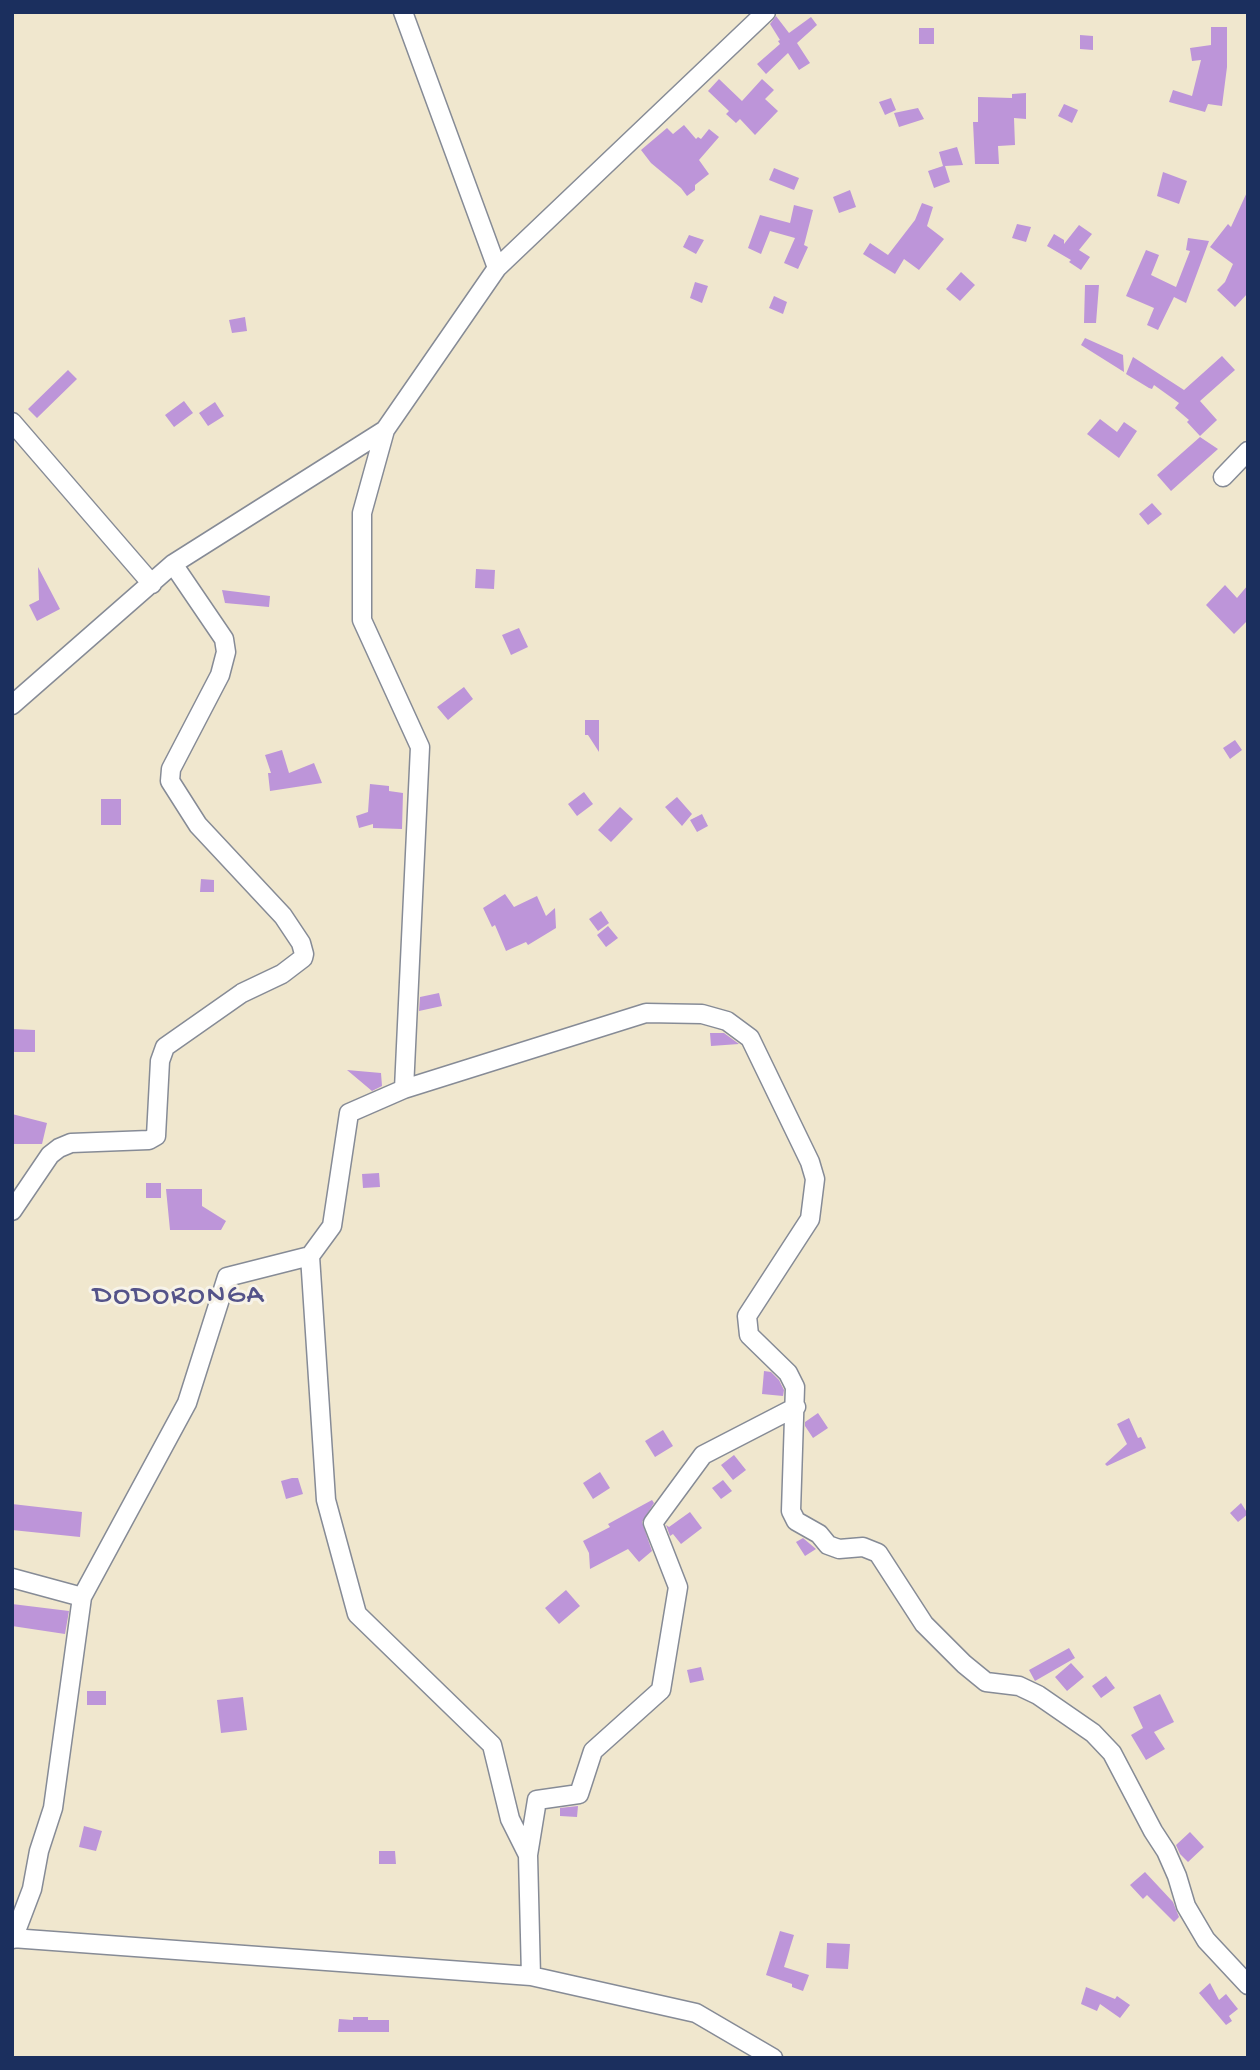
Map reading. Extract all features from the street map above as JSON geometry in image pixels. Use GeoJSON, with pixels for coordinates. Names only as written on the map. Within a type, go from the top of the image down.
{"type":"FeatureCollection","features":[{"type":"Feature","properties":{"kind":"street"},"geometry":{"type":"LineString","coordinates":[[403,12],[497,268]]}},
{"type":"Feature","properties":{"kind":"street"},"geometry":{"type":"LineString","coordinates":[[404,1089],[420,747],[362,620],[362,513],[385,430],[497,268],[766,12]]}},
{"type":"Feature","properties":{"kind":"street"},"geometry":{"type":"LineString","coordinates":[[12,422],[152,584]]}},
{"type":"Feature","properties":{"kind":"street"},"geometry":{"type":"LineString","coordinates":[[12,705],[173,564],[385,430]]}},
{"type":"Feature","properties":{"kind":"street"},"geometry":{"type":"LineString","coordinates":[[1223,477],[1248,451]]}},
{"type":"Feature","properties":{"kind":"street"},"geometry":{"type":"LineString","coordinates":[[12,1212],[50,1156],[59,1148],[71,1143],[149,1140],[156,1136],[160,1061],[165,1047],[242,993],[282,974],[303,958],[304,954],[301,943],[283,916],[198,825],[170,781],[171,769],[220,675],[226,652],[224,639],[173,564]]}},
{"type":"Feature","properties":{"kind":"street"},"geometry":{"type":"LineString","coordinates":[[773,2058],[696,2013],[531,1976],[13,1938],[32,1889],[39,1851],[53,1808],[82,1597],[187,1403],[227,1277],[310,1255],[332,1226],[349,1112],[404,1089],[646,1013],[702,1014],[727,1021],[750,1038],[810,1162],[815,1179],[810,1219],[747,1316],[749,1335],[788,1373],[795,1387],[790,1501],[796,1521],[819,1534],[828,1545],[839,1549],[871,1549],[878,1553],[924,1624],[964,1664],[986,1682],[1019,1686],[1038,1695],[1093,1733],[1112,1753],[1153,1831],[1166,1850],[1186,1906],[1206,1940],[1248,1985]]}},
{"type":"Feature","properties":{"kind":"street"},"geometry":{"type":"LineString","coordinates":[[310,1255],[326,1500],[357,1614],[492,1745],[510,1819],[528,1855]]}},
{"type":"Feature","properties":{"kind":"street"},"geometry":{"type":"LineString","coordinates":[[531,1976],[528,1855],[537,1800],[579,1794],[593,1751],[661,1690],[678,1587],[653,1523],[703,1455],[796,1407]]}},
{"type":"Feature","properties":{"kind":"street"},"geometry":{"type":"LineString","coordinates":[[12,1578],[82,1597]]}},
{"type":"Feature","properties":{"kind":"building"},"geometry":{"type":"Polygon","coordinates":[[[776,16],[789,33],[811,17],[817,25],[797,43],[810,63],[799,70],[788,53],[766,74],[757,64],[780,44],[770,24],[776,16]]]}},
{"type":"Feature","properties":{"kind":"building"},"geometry":{"type":"Polygon","coordinates":[[[1211,27],[1227,27],[1227,67],[1222,106],[1208,104],[1205,112],[1169,102],[1173,90],[1192,96],[1201,60],[1192,61],[1190,48],[1211,45],[1211,27]]]}},
{"type":"Feature","properties":{"kind":"building"},"geometry":{"type":"Polygon","coordinates":[[[919,28],[934,28],[934,44],[919,44],[919,28]]]}},
{"type":"Feature","properties":{"kind":"building"},"geometry":{"type":"Polygon","coordinates":[[[1080,35],[1093,36],[1093,50],[1080,49],[1080,35]]]}},
{"type":"Feature","properties":{"kind":"building"},"geometry":{"type":"Polygon","coordinates":[[[719,79],[742,101],[762,79],[774,90],[765,99],[778,111],[755,135],[740,119],[736,123],[726,114],[729,111],[708,91],[719,79]]]}},
{"type":"Feature","properties":{"kind":"building"},"geometry":{"type":"Polygon","coordinates":[[[1026,93],[1026,119],[1014,118],[1015,145],[998,146],[999,164],[975,164],[973,122],[978,122],[978,97],[1012,98],[1012,94],[1026,93]]]}},
{"type":"Feature","properties":{"kind":"building"},"geometry":{"type":"Polygon","coordinates":[[[891,98],[896,110],[885,115],[879,102],[891,98]]]}},
{"type":"Feature","properties":{"kind":"building"},"geometry":{"type":"Polygon","coordinates":[[[1064,104],[1078,110],[1072,123],[1058,116],[1064,104]]]}},
{"type":"Feature","properties":{"kind":"building"},"geometry":{"type":"Polygon","coordinates":[[[918,108],[924,119],[899,127],[894,113],[918,108]]]}},
{"type":"Feature","properties":{"kind":"building"},"geometry":{"type":"Polygon","coordinates":[[[684,125],[696,139],[701,139],[709,129],[719,137],[699,160],[709,174],[695,185],[695,190],[687,196],[651,163],[641,150],[667,128],[673,134],[684,125]]]}},
{"type":"Feature","properties":{"kind":"building"},"geometry":{"type":"Polygon","coordinates":[[[957,147],[963,165],[945,166],[950,182],[934,188],[928,171],[943,166],[939,152],[957,147]]]}},
{"type":"Feature","properties":{"kind":"building"},"geometry":{"type":"Polygon","coordinates":[[[774,168],[799,178],[794,190],[769,180],[774,168]]]}},
{"type":"Feature","properties":{"kind":"building"},"geometry":{"type":"Polygon","coordinates":[[[1163,172],[1187,181],[1179,204],[1157,196],[1163,172]]]}},
{"type":"Feature","properties":{"kind":"building"},"geometry":{"type":"Polygon","coordinates":[[[850,190],[856,207],[839,213],[833,197],[850,190]]]}},
{"type":"Feature","properties":{"kind":"building"},"geometry":{"type":"Polygon","coordinates":[[[1248,190],[1248,293],[1235,307],[1217,290],[1225,282],[1233,264],[1210,247],[1228,224],[1231,227],[1248,190]]]}},
{"type":"Feature","properties":{"kind":"building"},"geometry":{"type":"Polygon","coordinates":[[[922,203],[933,207],[927,226],[944,239],[919,270],[904,259],[895,274],[863,254],[870,243],[888,255],[915,220],[922,203]]]}},
{"type":"Feature","properties":{"kind":"building"},"geometry":{"type":"Polygon","coordinates":[[[794,205],[813,210],[804,245],[808,247],[798,269],[784,263],[795,238],[770,231],[761,254],[748,248],[760,215],[790,223],[794,205]]]}},
{"type":"Feature","properties":{"kind":"building"},"geometry":{"type":"Polygon","coordinates":[[[1017,224],[1031,227],[1026,242],[1012,238],[1017,224]]]}},
{"type":"Feature","properties":{"kind":"building"},"geometry":{"type":"Polygon","coordinates":[[[1079,225],[1092,234],[1079,250],[1090,257],[1081,270],[1069,262],[1071,260],[1047,246],[1054,234],[1064,240],[1064,244],[1079,225]]]}},
{"type":"Feature","properties":{"kind":"building"},"geometry":{"type":"Polygon","coordinates":[[[689,235],[704,240],[696,254],[683,247],[689,235]]]}},
{"type":"Feature","properties":{"kind":"building"},"geometry":{"type":"Polygon","coordinates":[[[1188,238],[1209,241],[1186,303],[1174,297],[1158,330],[1147,325],[1154,308],[1126,296],[1146,250],[1159,255],[1151,275],[1176,287],[1190,251],[1186,250],[1188,238]]]}},
{"type":"Feature","properties":{"kind":"building"},"geometry":{"type":"Polygon","coordinates":[[[961,272],[975,285],[960,301],[946,289],[961,272]]]}},
{"type":"Feature","properties":{"kind":"building"},"geometry":{"type":"Polygon","coordinates":[[[695,282],[708,286],[702,303],[690,298],[695,282]]]}},
{"type":"Feature","properties":{"kind":"building"},"geometry":{"type":"Polygon","coordinates":[[[1085,285],[1099,285],[1096,323],[1084,323],[1085,285]]]}},
{"type":"Feature","properties":{"kind":"building"},"geometry":{"type":"Polygon","coordinates":[[[774,296],[787,302],[783,314],[769,308],[774,296]]]}},
{"type":"Feature","properties":{"kind":"building"},"geometry":{"type":"Polygon","coordinates":[[[245,317],[247,331],[232,333],[229,320],[245,317]]]}},
{"type":"Feature","properties":{"kind":"building"},"geometry":{"type":"Polygon","coordinates":[[[1085,338],[1123,355],[1124,372],[1081,345],[1085,338]]]}},
{"type":"Feature","properties":{"kind":"building"},"geometry":{"type":"Polygon","coordinates":[[[1222,356],[1235,370],[1200,401],[1217,420],[1200,436],[1187,422],[1189,420],[1175,408],[1179,403],[1154,385],[1152,389],[1149,388],[1126,374],[1133,357],[1184,390],[1222,356]]]}},
{"type":"Feature","properties":{"kind":"building"},"geometry":{"type":"Polygon","coordinates":[[[68,370],[77,379],[37,418],[28,409],[68,370]]]}},
{"type":"Feature","properties":{"kind":"building"},"geometry":{"type":"Polygon","coordinates":[[[184,401],[193,413],[174,427],[165,415],[184,401]]]}},
{"type":"Feature","properties":{"kind":"building"},"geometry":{"type":"Polygon","coordinates":[[[215,402],[224,416],[208,426],[199,413],[215,402]]]}},
{"type":"Feature","properties":{"kind":"building"},"geometry":{"type":"Polygon","coordinates":[[[1100,419],[1117,432],[1124,422],[1137,431],[1119,458],[1087,434],[1100,419]]]}},
{"type":"Feature","properties":{"kind":"building"},"geometry":{"type":"Polygon","coordinates":[[[1200,437],[1218,449],[1171,491],[1157,475],[1200,437]]]}},
{"type":"Feature","properties":{"kind":"building"},"geometry":{"type":"Polygon","coordinates":[[[1152,503],[1162,514],[1148,525],[1139,514],[1152,503]]]}},
{"type":"Feature","properties":{"kind":"building"},"geometry":{"type":"Polygon","coordinates":[[[38,567],[60,609],[37,621],[29,605],[39,600],[38,567]]]}},
{"type":"Feature","properties":{"kind":"building"},"geometry":{"type":"Polygon","coordinates":[[[476,569],[495,570],[494,589],[475,588],[476,569]]]}},
{"type":"Feature","properties":{"kind":"building"},"geometry":{"type":"Polygon","coordinates":[[[1225,585],[1237,598],[1248,585],[1248,620],[1234,634],[1206,605],[1225,585]]]}},
{"type":"Feature","properties":{"kind":"building"},"geometry":{"type":"Polygon","coordinates":[[[222,590],[270,596],[269,607],[225,603],[222,590]]]}},
{"type":"Feature","properties":{"kind":"building"},"geometry":{"type":"Polygon","coordinates":[[[519,628],[528,647],[511,655],[502,635],[519,628]]]}},
{"type":"Feature","properties":{"kind":"building"},"geometry":{"type":"Polygon","coordinates":[[[464,687],[473,699],[448,720],[437,707],[464,687]]]}},
{"type":"Feature","properties":{"kind":"building"},"geometry":{"type":"Polygon","coordinates":[[[585,720],[599,720],[599,752],[588,735],[585,735],[585,720]]]}},
{"type":"Feature","properties":{"kind":"building"},"geometry":{"type":"Polygon","coordinates":[[[1235,740],[1242,750],[1230,759],[1223,748],[1235,740]]]}},
{"type":"Feature","properties":{"kind":"building"},"geometry":{"type":"Polygon","coordinates":[[[282,750],[289,773],[314,763],[322,783],[270,791],[268,773],[271,773],[265,755],[282,750]]]}},
{"type":"Feature","properties":{"kind":"building"},"geometry":{"type":"Polygon","coordinates":[[[370,784],[389,786],[389,791],[403,793],[402,829],[373,828],[373,824],[359,828],[356,816],[368,812],[370,784]]]}},
{"type":"Feature","properties":{"kind":"building"},"geometry":{"type":"Polygon","coordinates":[[[584,792],[593,804],[577,816],[568,804],[584,792]]]}},
{"type":"Feature","properties":{"kind":"building"},"geometry":{"type":"Polygon","coordinates":[[[677,797],[692,814],[682,826],[665,807],[677,797]]]}},
{"type":"Feature","properties":{"kind":"building"},"geometry":{"type":"Polygon","coordinates":[[[101,799],[121,799],[121,825],[101,825],[101,799]]]}},
{"type":"Feature","properties":{"kind":"building"},"geometry":{"type":"Polygon","coordinates":[[[620,807],[633,819],[611,842],[598,830],[620,807]]]}},
{"type":"Feature","properties":{"kind":"building"},"geometry":{"type":"Polygon","coordinates":[[[702,814],[708,826],[697,832],[690,820],[702,814]]]}},
{"type":"Feature","properties":{"kind":"building"},"geometry":{"type":"Polygon","coordinates":[[[201,879],[214,880],[214,892],[200,892],[201,879]]]}},
{"type":"Feature","properties":{"kind":"building"},"geometry":{"type":"Polygon","coordinates":[[[505,894],[514,907],[537,896],[546,916],[555,908],[556,928],[528,945],[526,942],[506,951],[495,925],[492,927],[483,908],[505,894]]]}},
{"type":"Feature","properties":{"kind":"building"},"geometry":{"type":"Polygon","coordinates":[[[601,911],[609,923],[598,931],[589,919],[601,911]]]}},
{"type":"Feature","properties":{"kind":"building"},"geometry":{"type":"Polygon","coordinates":[[[608,926],[618,938],[606,947],[597,935],[608,926]]]}},
{"type":"Feature","properties":{"kind":"building"},"geometry":{"type":"Polygon","coordinates":[[[439,993],[442,1006],[419,1011],[420,997],[439,993]]]}},
{"type":"Feature","properties":{"kind":"building"},"geometry":{"type":"Polygon","coordinates":[[[12,1029],[35,1030],[35,1052],[12,1052],[12,1029]]]}},
{"type":"Feature","properties":{"kind":"building"},"geometry":{"type":"Polygon","coordinates":[[[710,1033],[724,1033],[739,1044],[711,1046],[710,1033]]]}},
{"type":"Feature","properties":{"kind":"building"},"geometry":{"type":"Polygon","coordinates":[[[347,1070],[381,1073],[382,1086],[372,1091],[347,1070]]]}},
{"type":"Feature","properties":{"kind":"building"},"geometry":{"type":"Polygon","coordinates":[[[12,1114],[47,1123],[42,1144],[12,1144],[12,1114]]]}},
{"type":"Feature","properties":{"kind":"building"},"geometry":{"type":"Polygon","coordinates":[[[379,1173],[380,1187],[363,1188],[362,1174],[379,1173]]]}},
{"type":"Feature","properties":{"kind":"building"},"geometry":{"type":"Polygon","coordinates":[[[146,1183],[161,1183],[161,1198],[146,1198],[146,1183]]]}},
{"type":"Feature","properties":{"kind":"building"},"geometry":{"type":"Polygon","coordinates":[[[166,1189],[202,1189],[202,1206],[226,1221],[221,1230],[170,1230],[166,1189]]]}},
{"type":"Feature","properties":{"kind":"building"},"geometry":{"type":"Polygon","coordinates":[[[764,1371],[771,1372],[779,1380],[784,1390],[783,1396],[762,1394],[764,1371]]]}},
{"type":"Feature","properties":{"kind":"building"},"geometry":{"type":"Polygon","coordinates":[[[818,1413],[828,1428],[813,1438],[805,1422],[818,1413]]]}},
{"type":"Feature","properties":{"kind":"building"},"geometry":{"type":"Polygon","coordinates":[[[1129,1418],[1146,1448],[1107,1466],[1105,1464],[1127,1444],[1117,1424],[1129,1418]]]}},
{"type":"Feature","properties":{"kind":"building"},"geometry":{"type":"Polygon","coordinates":[[[663,1430],[673,1446],[655,1457],[645,1441],[663,1430]]]}},
{"type":"Feature","properties":{"kind":"building"},"geometry":{"type":"Polygon","coordinates":[[[734,1455],[746,1470],[733,1480],[721,1465],[734,1455]]]}},
{"type":"Feature","properties":{"kind":"building"},"geometry":{"type":"Polygon","coordinates":[[[600,1472],[610,1488],[593,1499],[583,1483],[600,1472]]]}},
{"type":"Feature","properties":{"kind":"building"},"geometry":{"type":"Polygon","coordinates":[[[298,1478],[303,1494],[286,1499],[281,1481],[298,1478]]]}},
{"type":"Feature","properties":{"kind":"building"},"geometry":{"type":"Polygon","coordinates":[[[723,1480],[732,1491],[721,1499],[712,1488],[723,1480]]]}},
{"type":"Feature","properties":{"kind":"building"},"geometry":{"type":"Polygon","coordinates":[[[652,1500],[654,1503],[642,1522],[652,1551],[639,1562],[628,1549],[590,1569],[589,1553],[583,1541],[652,1500]]]}},
{"type":"Feature","properties":{"kind":"building"},"geometry":{"type":"Polygon","coordinates":[[[1241,1503],[1248,1514],[1238,1522],[1230,1513],[1241,1503]]]}},
{"type":"Feature","properties":{"kind":"building"},"geometry":{"type":"Polygon","coordinates":[[[12,1504],[82,1512],[80,1537],[12,1530],[12,1504]]]}},
{"type":"Feature","properties":{"kind":"building"},"geometry":{"type":"Polygon","coordinates":[[[690,1512],[702,1528],[681,1544],[673,1534],[670,1536],[666,1525],[669,1527],[690,1512]]]}},
{"type":"Feature","properties":{"kind":"building"},"geometry":{"type":"Polygon","coordinates":[[[803,1538],[816,1549],[805,1556],[796,1542],[803,1538]]]}},
{"type":"Feature","properties":{"kind":"building"},"geometry":{"type":"Polygon","coordinates":[[[566,1590],[580,1606],[559,1624],[545,1608],[566,1590]]]}},
{"type":"Feature","properties":{"kind":"building"},"geometry":{"type":"Polygon","coordinates":[[[12,1604],[69,1611],[65,1634],[12,1626],[12,1604]]]}},
{"type":"Feature","properties":{"kind":"building"},"geometry":{"type":"Polygon","coordinates":[[[1069,1648],[1075,1658],[1035,1681],[1029,1670],[1069,1648]]]}},
{"type":"Feature","properties":{"kind":"building"},"geometry":{"type":"Polygon","coordinates":[[[1071,1663],[1084,1677],[1067,1691],[1055,1677],[1071,1663]]]}},
{"type":"Feature","properties":{"kind":"building"},"geometry":{"type":"Polygon","coordinates":[[[701,1667],[704,1680],[690,1683],[687,1670],[701,1667]]]}},
{"type":"Feature","properties":{"kind":"building"},"geometry":{"type":"Polygon","coordinates":[[[1106,1676],[1115,1688],[1101,1698],[1092,1686],[1106,1676]]]}},
{"type":"Feature","properties":{"kind":"building"},"geometry":{"type":"Polygon","coordinates":[[[87,1691],[106,1691],[106,1705],[87,1705],[87,1691]]]}},
{"type":"Feature","properties":{"kind":"building"},"geometry":{"type":"Polygon","coordinates":[[[1160,1694],[1174,1722],[1154,1732],[1165,1749],[1146,1760],[1131,1735],[1143,1728],[1133,1707],[1160,1694]]]}},
{"type":"Feature","properties":{"kind":"building"},"geometry":{"type":"Polygon","coordinates":[[[243,1697],[247,1730],[221,1733],[217,1700],[243,1697]]]}},
{"type":"Feature","properties":{"kind":"building"},"geometry":{"type":"Polygon","coordinates":[[[578,1806],[577,1817],[560,1816],[560,1808],[578,1806]]]}},
{"type":"Feature","properties":{"kind":"building"},"geometry":{"type":"Polygon","coordinates":[[[84,1826],[102,1831],[96,1851],[79,1847],[84,1826]]]}},
{"type":"Feature","properties":{"kind":"building"},"geometry":{"type":"Polygon","coordinates":[[[1190,1832],[1204,1847],[1188,1862],[1176,1845],[1190,1832]]]}},
{"type":"Feature","properties":{"kind":"building"},"geometry":{"type":"Polygon","coordinates":[[[379,1851],[395,1851],[396,1864],[379,1864],[379,1851]]]}},
{"type":"Feature","properties":{"kind":"building"},"geometry":{"type":"Polygon","coordinates":[[[1145,1872],[1173,1902],[1179,1917],[1174,1922],[1147,1895],[1143,1899],[1130,1885],[1145,1872]]]}},
{"type":"Feature","properties":{"kind":"building"},"geometry":{"type":"Polygon","coordinates":[[[780,1931],[794,1935],[784,1967],[809,1975],[803,1991],[766,1975],[780,1931]]]}},
{"type":"Feature","properties":{"kind":"building"},"geometry":{"type":"Polygon","coordinates":[[[827,1943],[850,1944],[848,1969],[826,1968],[827,1943]]]}},
{"type":"Feature","properties":{"kind":"building"},"geometry":{"type":"Polygon","coordinates":[[[1210,1983],[1219,2000],[1226,1994],[1238,2009],[1229,2016],[1232,2021],[1226,2025],[1199,1993],[1210,1983]]]}},
{"type":"Feature","properties":{"kind":"building"},"geometry":{"type":"Polygon","coordinates":[[[1086,1987],[1115,1999],[1117,1996],[1130,2005],[1120,2018],[1100,2004],[1097,2011],[1081,2004],[1086,1987]]]}},
{"type":"Feature","properties":{"kind":"building"},"geometry":{"type":"Polygon","coordinates":[[[353,2017],[389,2020],[389,2032],[338,2032],[339,2019],[353,2020],[353,2017]]]}},
{"type":"Feature","properties":{"kind":"district","name":"DODORONGA"},"geometry":{"type":"Point","coordinates":[179,1298]}}]}
